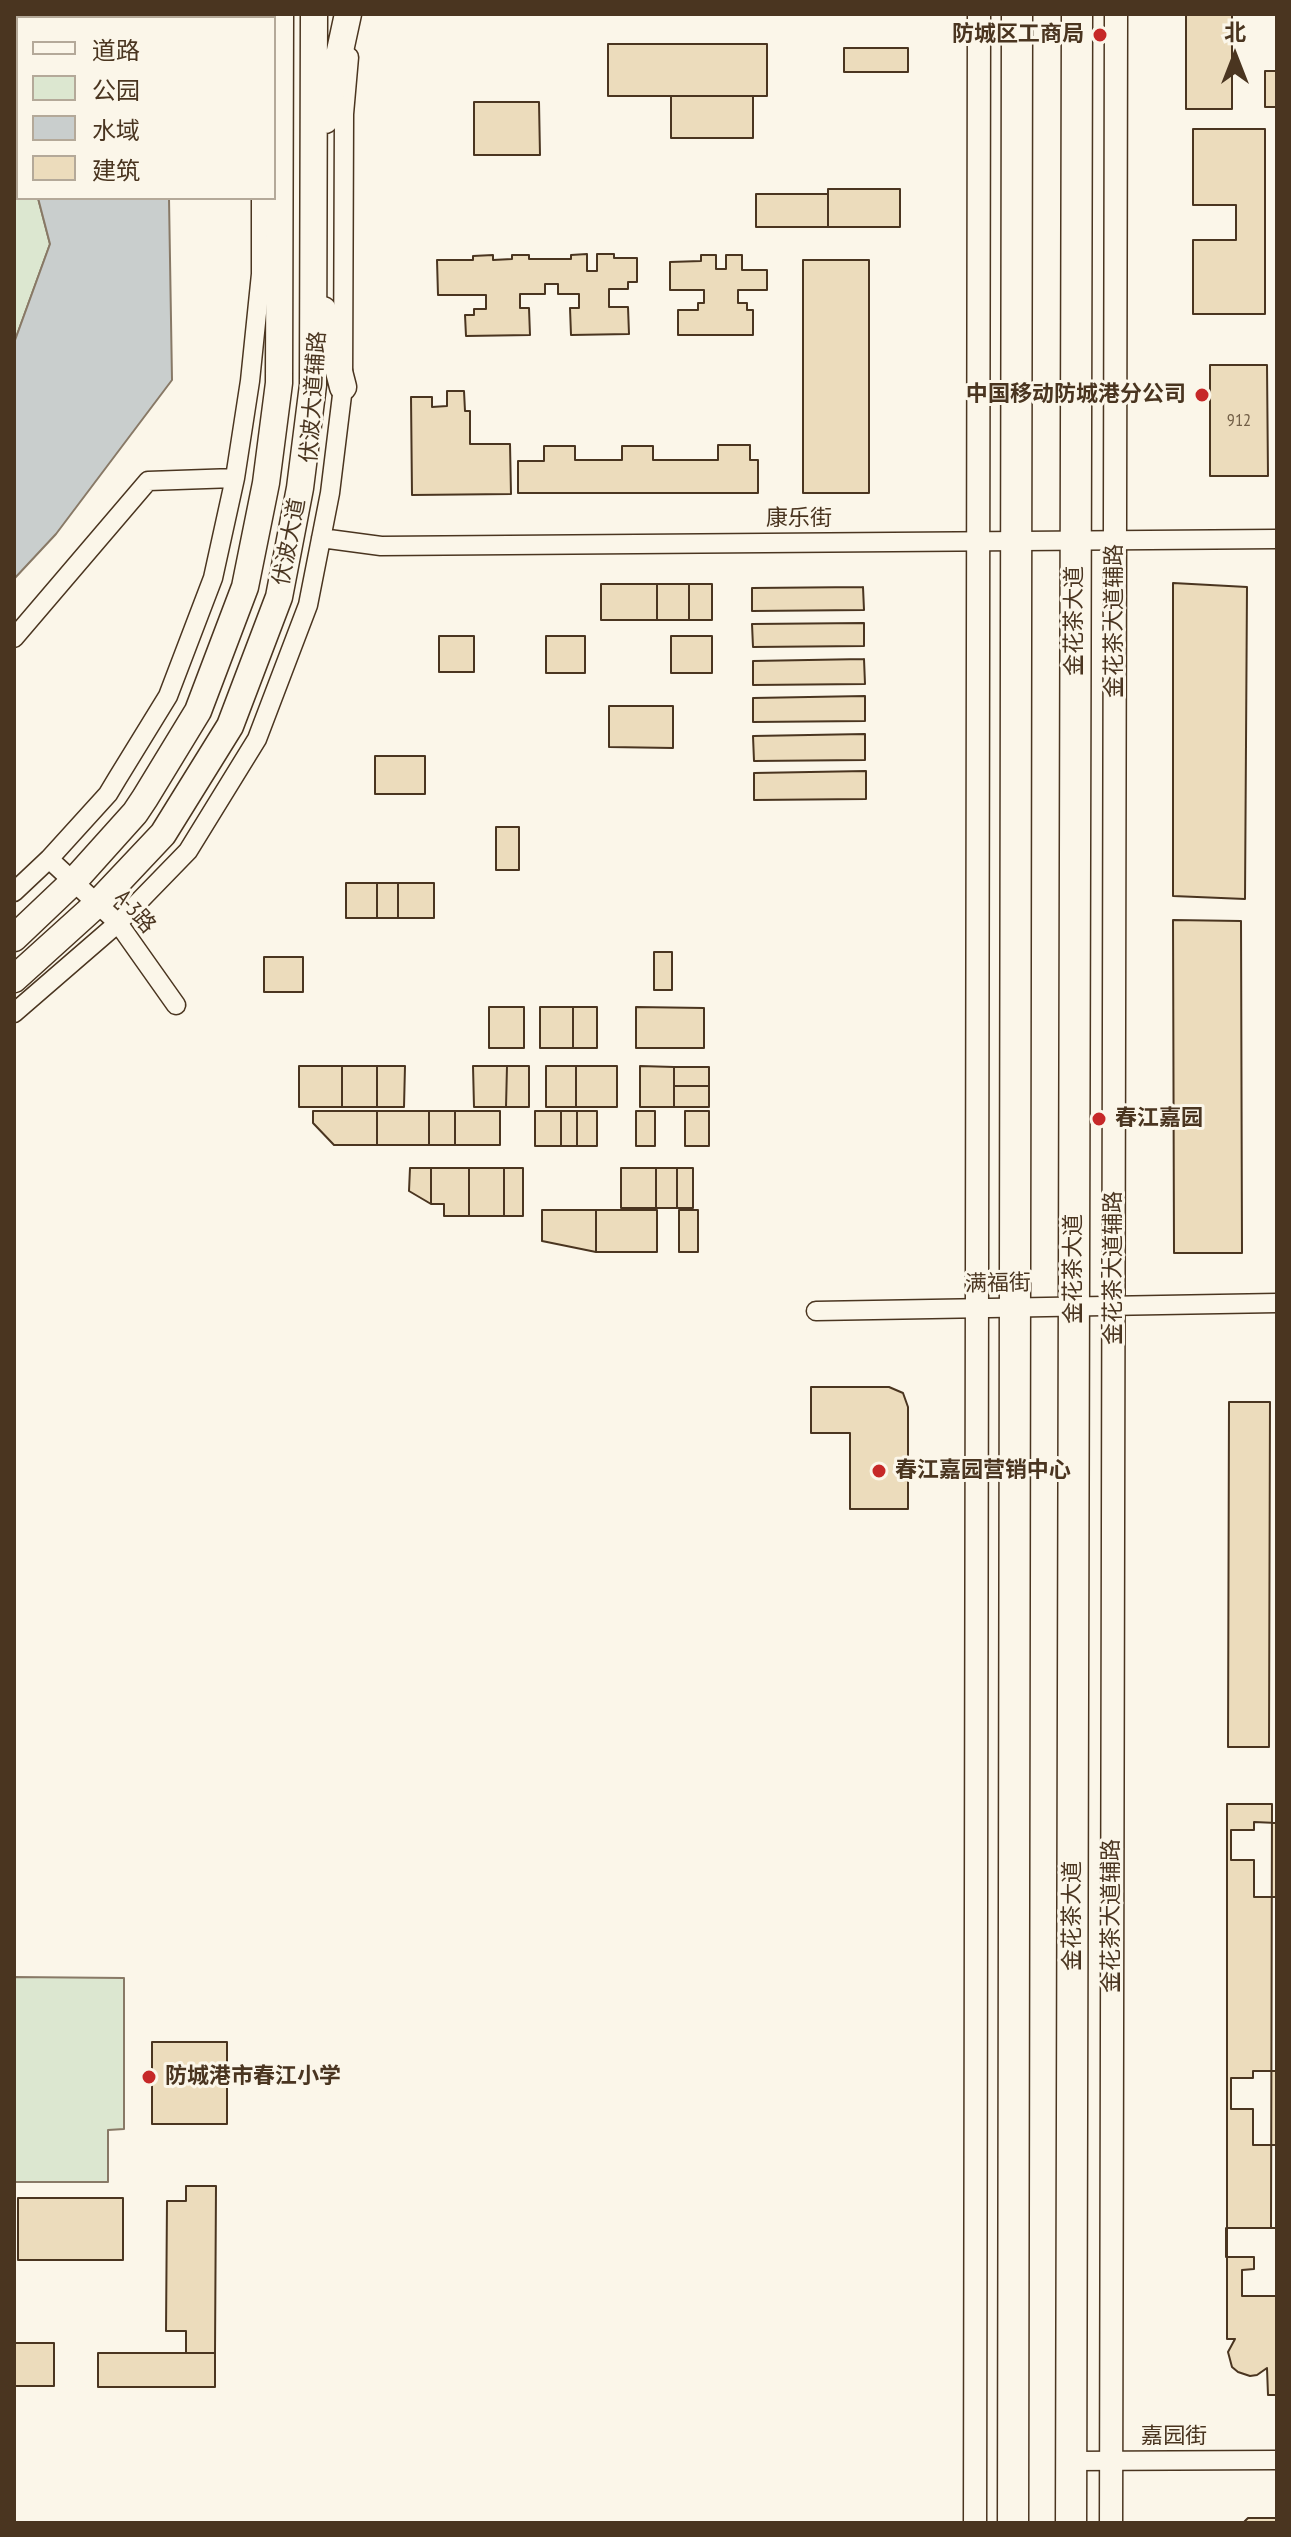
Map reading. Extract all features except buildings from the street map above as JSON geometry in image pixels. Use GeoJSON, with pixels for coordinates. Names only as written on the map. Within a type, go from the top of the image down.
{"type":"FeatureCollection","features":[{"type":"Feature","properties":{"kind":"highway"},"geometry":{"type":"LineString","coordinates":[[1013,2523],[1017,14]]}},
{"type":"Feature","properties":{"kind":"highway","name":"金花茶大道"},"geometry":{"type":"LineString","coordinates":[[1071,2523],[1077,14]]}},
{"type":"Feature","properties":{"kind":"main road","name":"伏波大道"},"geometry":{"type":"LineString","coordinates":[[14,938],[73,882],[135,813],[198,711],[245,587],[266,483],[279,383],[277,134],[280,14]]}},
{"type":"Feature","properties":{"kind":"main road","name":"伏波大道"},"geometry":{"type":"LineString","coordinates":[[14,979],[97,904],[163,834],[230,726],[279,597],[300,488],[313,385],[314,14]]}},
{"type":"Feature","properties":{"kind":"main road"},"geometry":{"type":"LineString","coordinates":[[314,175],[350,14]]}},
{"type":"Feature","properties":{"kind":"main road"},"geometry":{"type":"LineString","coordinates":[[279,68],[314,68]]}},
{"type":"Feature","properties":{"kind":"main road"},"geometry":{"type":"LineString","coordinates":[[313,275],[343,387]]}},
{"type":"Feature","properties":{"kind":"street","name":"伏波大道辅路"},"geometry":{"type":"LineString","coordinates":[[14,1013],[118,923],[188,851],[257,739],[308,605],[330,493],[343,387],[344,114],[350,14]]}},
{"type":"Feature","properties":{"kind":"street"},"geometry":{"type":"LineString","coordinates":[[975,2523],[979,14]]}},
{"type":"Feature","properties":{"kind":"street","name":"金花茶大道辅路"},"geometry":{"type":"LineString","coordinates":[[1111,2523],[1116,14]]}},
{"type":"Feature","properties":{"kind":"street"},"geometry":{"type":"LineString","coordinates":[[14,892],[49,859],[108,794],[168,696],[213,578],[235,478],[250,381],[261,274],[261,200]]}},
{"type":"Feature","properties":{"kind":"street"},"geometry":{"type":"LineString","coordinates":[[14,638],[148,481],[235,478]]}},
{"type":"Feature","properties":{"kind":"street","name":"康乐街"},"geometry":{"type":"LineString","coordinates":[[321,538],[381,546],[1277,539]]}},
{"type":"Feature","properties":{"kind":"street","name":"A-3路"},"geometry":{"type":"LineString","coordinates":[[49,859],[118,923],[176,1005]]}},
{"type":"Feature","properties":{"kind":"street","name":"满福街"},"geometry":{"type":"LineString","coordinates":[[816,1311],[1277,1303]]}},
{"type":"Feature","properties":{"kind":"street","name":"嘉园街"},"geometry":{"type":"LineString","coordinates":[[1071,2461],[1277,2460]]}},
{"type":"Feature","properties":{"kind":"green space"},"geometry":{"type":"Polygon","coordinates":[[[14,112],[16,200],[39,200],[50,244],[14,343],[14,112]]]}},
{"type":"Feature","properties":{"kind":"green space"},"geometry":{"type":"Polygon","coordinates":[[[14,1977],[124,1978],[124,2129],[108,2130],[108,2182],[14,2182],[14,1977]]]}},
{"type":"Feature","properties":{"kind":"water"},"geometry":{"type":"Polygon","coordinates":[[[14,14],[165,14],[16,16],[16,119],[14,14]]]}},
{"type":"Feature","properties":{"kind":"water"},"geometry":{"type":"Polygon","coordinates":[[[39,200],[169,200],[172,380],[56,534],[14,579],[14,343],[50,244],[39,200]]]}},
{"type":"Feature","properties":{"kind":"place","name":"防城区工商局"},"geometry":{"type":"Point","coordinates":[1100,35]}},
{"type":"Feature","properties":{"kind":"place","name":"中国移动防城港分公司"},"geometry":{"type":"Point","coordinates":[1202,395]}},
{"type":"Feature","properties":{"kind":"place","name":"春江嘉园"},"geometry":{"type":"Point","coordinates":[1099,1119]}},
{"type":"Feature","properties":{"kind":"place","name":"春江嘉园营销中心"},"geometry":{"type":"Point","coordinates":[879,1471]}},
{"type":"Feature","properties":{"kind":"place","name":"防城港市春江小学"},"geometry":{"type":"Point","coordinates":[149,2077]}}]}
